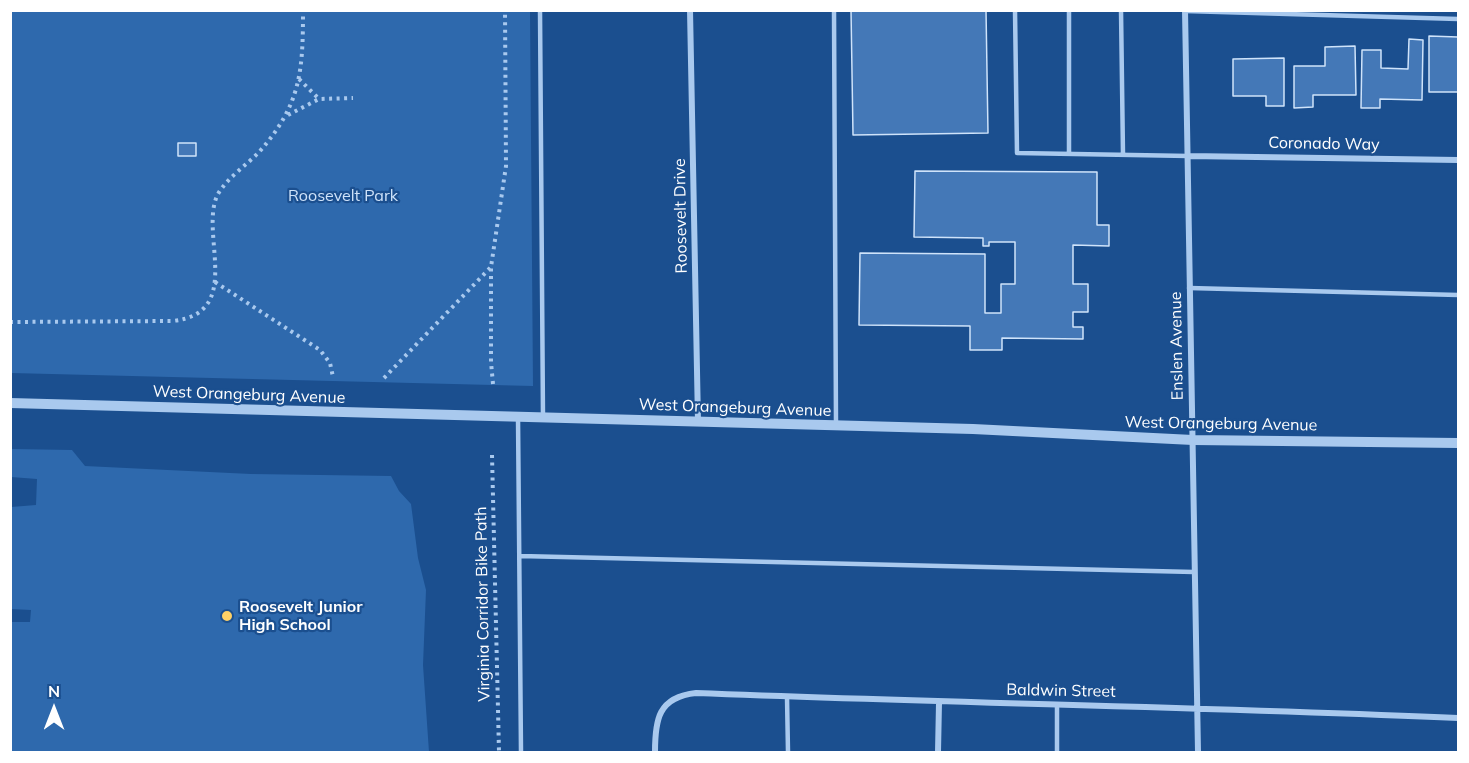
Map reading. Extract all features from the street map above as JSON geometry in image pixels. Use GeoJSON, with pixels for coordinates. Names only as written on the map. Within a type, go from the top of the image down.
{"type":"FeatureCollection","features":[{"type":"Feature","properties":{"kind":"street","name":"Roosevelt Drive"},"geometry":{"type":"LineString","coordinates":[[690,10],[698,422]]}},
{"type":"Feature","properties":{"kind":"street","name":"Enslen Avenue"},"geometry":{"type":"LineString","coordinates":[[1185,11],[1198,753]]}},
{"type":"Feature","properties":{"kind":"street","name":"Coronado Way"},"geometry":{"type":"LineString","coordinates":[[1189,156],[1458,160]]}},
{"type":"Feature","properties":{"kind":"street","name":"West Orangeburg Avenue"},"geometry":{"type":"LineString","coordinates":[[10,403],[836,425],[1193,440],[1458,443]]}},
{"type":"Feature","properties":{"kind":"street","name":"Baldwin Street"},"geometry":{"type":"LineString","coordinates":[[655,753],[656,724],[666,705],[684,694],[696,693],[939,703],[1197,706],[1458,718]]}},
{"type":"Feature","properties":{"kind":"street"},"geometry":{"type":"LineString","coordinates":[[938,753],[939,703]]}},
{"type":"Feature","properties":{"kind":"lane"},"geometry":{"type":"LineString","coordinates":[[540,10],[543,418]]}},
{"type":"Feature","properties":{"kind":"lane"},"geometry":{"type":"LineString","coordinates":[[834,10],[836,425]]}},
{"type":"Feature","properties":{"kind":"lane"},"geometry":{"type":"LineString","coordinates":[[1015,10],[1017,153],[1189,156]]}},
{"type":"Feature","properties":{"kind":"lane"},"geometry":{"type":"LineString","coordinates":[[1069,10],[1069,154]]}},
{"type":"Feature","properties":{"kind":"lane"},"geometry":{"type":"LineString","coordinates":[[1121,10],[1123,155]]}},
{"type":"Feature","properties":{"kind":"lane"},"geometry":{"type":"LineString","coordinates":[[1185,11],[1458,19]]}},
{"type":"Feature","properties":{"kind":"lane"},"geometry":{"type":"LineString","coordinates":[[1190,288],[1458,295]]}},
{"type":"Feature","properties":{"kind":"lane"},"geometry":{"type":"LineString","coordinates":[[518,417],[521,753]]}},
{"type":"Feature","properties":{"kind":"lane"},"geometry":{"type":"LineString","coordinates":[[520,556],[1194,572]]}},
{"type":"Feature","properties":{"kind":"lane"},"geometry":{"type":"LineString","coordinates":[[787,697],[788,753]]}},
{"type":"Feature","properties":{"kind":"lane"},"geometry":{"type":"LineString","coordinates":[[1057,705],[1057,753]]}},
{"type":"Feature","properties":{"kind":"path"},"geometry":{"type":"LineString","coordinates":[[288,116],[299,78],[303,10]]}},
{"type":"Feature","properties":{"kind":"path"},"geometry":{"type":"LineString","coordinates":[[494,384],[491,362],[491,267],[506,173],[505,10]]}},
{"type":"Feature","properties":{"kind":"path"},"geometry":{"type":"LineString","coordinates":[[299,78],[319,99]]}},
{"type":"Feature","properties":{"kind":"path"},"geometry":{"type":"LineString","coordinates":[[10,322],[180,320],[201,310],[210,297],[215,282],[214,209],[218,195],[288,116],[319,99],[353,98]]}},
{"type":"Feature","properties":{"kind":"path"},"geometry":{"type":"LineString","coordinates":[[384,378],[491,267]]}},
{"type":"Feature","properties":{"kind":"path"},"geometry":{"type":"LineString","coordinates":[[215,282],[320,350],[330,363],[333,376]]}},
{"type":"Feature","properties":{"kind":"path","name":"Virginia Corridor Bike Path"},"geometry":{"type":"LineString","coordinates":[[492,455],[499,753]]}},
{"type":"Feature","properties":{"kind":"green space","name":"Roosevelt Park"},"geometry":{"type":"Polygon","coordinates":[[[10,11],[530,11],[533,386],[11,373],[10,11]]]}},
{"type":"Feature","properties":{"kind":"green space","name":"Roosevelt Junior High School"},"geometry":{"type":"Polygon","coordinates":[[[11,449],[72,450],[85,466],[251,474],[391,476],[399,491],[411,504],[418,558],[426,590],[423,665],[429,752],[11,752],[11,622],[30,622],[31,610],[11,609],[11,507],[36,505],[37,479],[11,477],[11,449]]]}},
{"type":"Feature","properties":{"kind":"building"},"geometry":{"type":"Polygon","coordinates":[[[851,10],[986,10],[988,133],[853,135],[851,10]]]}},
{"type":"Feature","properties":{"kind":"building"},"geometry":{"type":"Polygon","coordinates":[[[1429,36],[1458,37],[1458,92],[1429,92],[1429,36]]]}},
{"type":"Feature","properties":{"kind":"building"},"geometry":{"type":"Polygon","coordinates":[[[1409,39],[1423,40],[1422,100],[1380,99],[1380,108],[1361,108],[1362,50],[1381,50],[1381,68],[1408,69],[1409,39]]]}},
{"type":"Feature","properties":{"kind":"building"},"geometry":{"type":"Polygon","coordinates":[[[1355,46],[1356,95],[1313,95],[1313,107],[1294,108],[1294,66],[1325,66],[1325,47],[1355,46]]]}},
{"type":"Feature","properties":{"kind":"building"},"geometry":{"type":"Polygon","coordinates":[[[1284,58],[1284,106],[1266,106],[1266,96],[1233,96],[1233,59],[1284,58]]]}},
{"type":"Feature","properties":{"kind":"building"},"geometry":{"type":"Polygon","coordinates":[[[178,143],[196,143],[196,156],[178,156],[178,143]]]}},
{"type":"Feature","properties":{"kind":"building"},"geometry":{"type":"Polygon","coordinates":[[[915,171],[1097,172],[1097,225],[1109,225],[1109,246],[1073,245],[1073,284],[1088,284],[1088,312],[1073,312],[1073,327],[1083,327],[1083,339],[1002,338],[1002,350],[970,350],[970,326],[859,325],[860,253],[985,254],[985,313],[1001,313],[1001,284],[1015,284],[1015,242],[989,242],[989,246],[983,246],[983,238],[914,237],[915,171]]]}},
{"type":"Feature","properties":{"kind":"place","name":"Roosevelt Junior High School"},"geometry":{"type":"Point","coordinates":[227,616]}}]}
